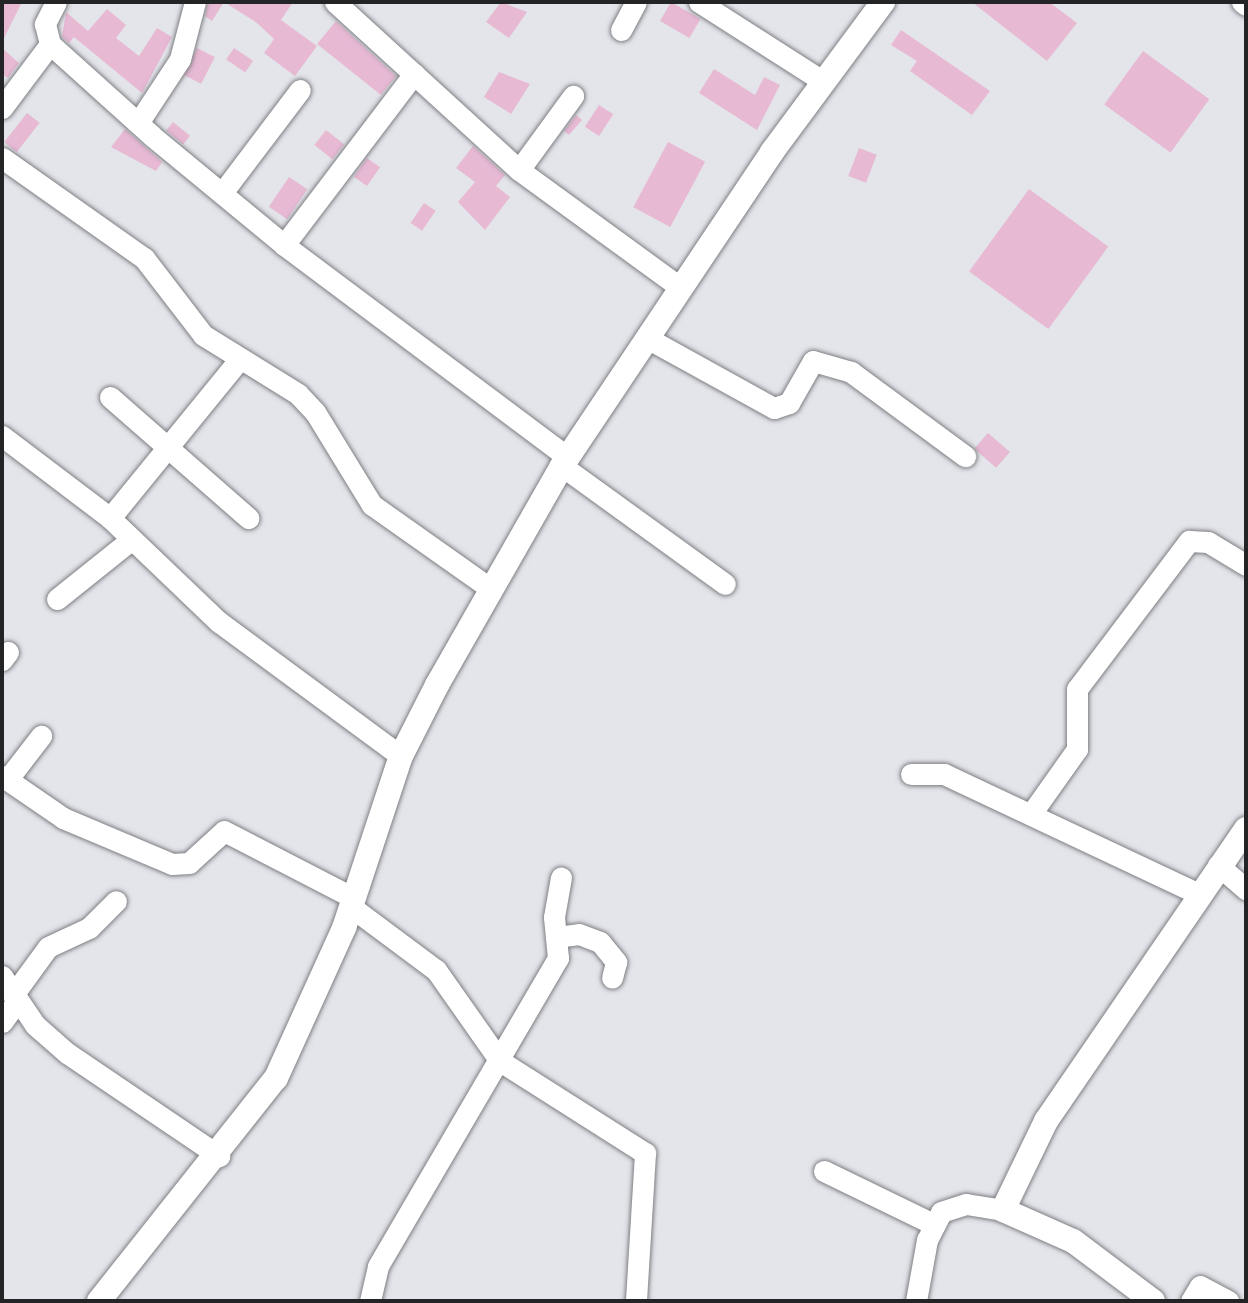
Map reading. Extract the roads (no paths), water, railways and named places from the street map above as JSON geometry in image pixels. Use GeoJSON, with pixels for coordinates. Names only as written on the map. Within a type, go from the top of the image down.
{"type":"FeatureCollection","features":[{"type":"Feature","properties":{"kind":"street"},"geometry":{"type":"LineString","coordinates":[[56,2],[45,24],[50,44],[138,123],[284,245],[725,584]]}},
{"type":"Feature","properties":{"kind":"street"},"geometry":{"type":"LineString","coordinates":[[138,123],[180,59],[195,2]]}},
{"type":"Feature","properties":{"kind":"street"},"geometry":{"type":"LineString","coordinates":[[335,2],[519,170],[681,288]]}},
{"type":"Feature","properties":{"kind":"street"},"geometry":{"type":"LineString","coordinates":[[621,30],[636,2]]}},
{"type":"Feature","properties":{"kind":"street"},"geometry":{"type":"LineString","coordinates":[[699,2],[824,82]]}},
{"type":"Feature","properties":{"kind":"street"},"geometry":{"type":"LineString","coordinates":[[99,1301],[219,1156],[276,1079],[352,902],[401,756],[491,589],[565,461],[647,338],[824,82],[883,2]]}},
{"type":"Feature","properties":{"kind":"street"},"geometry":{"type":"LineString","coordinates":[[1241,2],[1246,5]]}},
{"type":"Feature","properties":{"kind":"street"},"geometry":{"type":"LineString","coordinates":[[2,108],[50,44]]}},
{"type":"Feature","properties":{"kind":"street"},"geometry":{"type":"LineString","coordinates":[[284,245],[414,74]]}},
{"type":"Feature","properties":{"kind":"street"},"geometry":{"type":"LineString","coordinates":[[222,193],[300,90]]}},
{"type":"Feature","properties":{"kind":"street"},"geometry":{"type":"LineString","coordinates":[[519,170],[573,96]]}},
{"type":"Feature","properties":{"kind":"street"},"geometry":{"type":"LineString","coordinates":[[2,158],[144,258],[203,335],[238,361],[298,394],[315,412],[361,491],[387,519],[491,589]]}},
{"type":"Feature","properties":{"kind":"street"},"geometry":{"type":"LineString","coordinates":[[647,338],[774,408],[789,403],[808,366],[827,363],[965,456]]}},
{"type":"Feature","properties":{"kind":"street"},"geometry":{"type":"LineString","coordinates":[[110,518],[172,447],[238,361]]}},
{"type":"Feature","properties":{"kind":"street"},"geometry":{"type":"LineString","coordinates":[[110,397],[172,447],[248,518]]}},
{"type":"Feature","properties":{"kind":"street"},"geometry":{"type":"LineString","coordinates":[[2,436],[110,518],[219,622],[401,756]]}},
{"type":"Feature","properties":{"kind":"street"},"geometry":{"type":"LineString","coordinates":[[57,599],[132,539]]}},
{"type":"Feature","properties":{"kind":"street"},"geometry":{"type":"LineString","coordinates":[[1031,814],[1077,749],[1077,689],[1189,541],[1208,542],[1246,565]]}},
{"type":"Feature","properties":{"kind":"street"},"geometry":{"type":"LineString","coordinates":[[41,736],[4,778],[63,818],[172,864],[189,863],[224,831],[352,902],[436,970],[500,1061],[645,1153],[636,1301]]}},
{"type":"Feature","properties":{"kind":"street"},"geometry":{"type":"LineString","coordinates":[[911,774],[933,770],[1201,895]]}},
{"type":"Feature","properties":{"kind":"street"},"geometry":{"type":"LineString","coordinates":[[1003,1210],[1046,1121],[1201,895],[1218,865],[1246,829]]}},
{"type":"Feature","properties":{"kind":"street"},"geometry":{"type":"LineString","coordinates":[[1218,865],[1246,889]]}},
{"type":"Feature","properties":{"kind":"street"},"geometry":{"type":"LineString","coordinates":[[370,1301],[378,1266],[558,958],[556,937],[561,878]]}},
{"type":"Feature","properties":{"kind":"street"},"geometry":{"type":"LineString","coordinates":[[2,1022],[48,947],[89,928],[116,901]]}},
{"type":"Feature","properties":{"kind":"street"},"geometry":{"type":"LineString","coordinates":[[556,937],[579,934],[600,942],[615,962],[612,978]]}},
{"type":"Feature","properties":{"kind":"street"},"geometry":{"type":"LineString","coordinates":[[2,976],[15,998],[67,1053],[219,1156]]}},
{"type":"Feature","properties":{"kind":"street"},"geometry":{"type":"LineString","coordinates":[[824,1171],[934,1225]]}},
{"type":"Feature","properties":{"kind":"street"},"geometry":{"type":"LineString","coordinates":[[916,1301],[934,1225],[941,1212],[965,1204],[1003,1210],[1073,1241],[1153,1301]]}},
{"type":"Feature","properties":{"kind":"street"},"geometry":{"type":"LineString","coordinates":[[1191,1301],[1200,1286],[1228,1301]]}}]}
